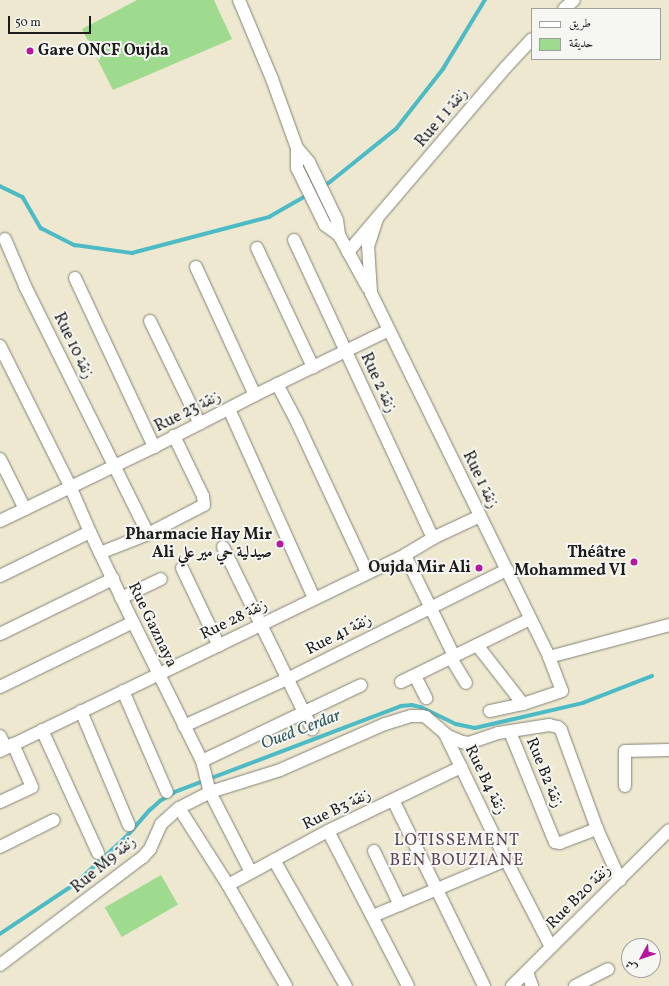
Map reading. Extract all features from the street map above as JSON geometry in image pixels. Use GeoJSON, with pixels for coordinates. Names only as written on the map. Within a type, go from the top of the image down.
{"type":"FeatureCollection","features":[{"type":"Feature","properties":{"kind":"street"},"geometry":{"type":"LineString","coordinates":[[239,0],[272,79],[297,148],[297,168],[325,224],[339,235]]}},
{"type":"Feature","properties":{"kind":"street"},"geometry":{"type":"LineString","coordinates":[[565,8],[574,0]]}},
{"type":"Feature","properties":{"kind":"street","name":"Rue 1 زنقة 1"},"geometry":{"type":"LineString","coordinates":[[348,252],[531,40]]}},
{"type":"Feature","properties":{"kind":"street"},"geometry":{"type":"LineString","coordinates":[[297,148],[309,162],[337,220],[339,235],[371,293]]}},
{"type":"Feature","properties":{"kind":"street","name":"Rue 1 زنقة 1"},"geometry":{"type":"LineString","coordinates":[[377,219],[368,246],[371,293],[382,316]]}},
{"type":"Feature","properties":{"kind":"street","name":"Rue 10 زنقة"},"geometry":{"type":"LineString","coordinates":[[5,239],[25,286],[148,534]]}},
{"type":"Feature","properties":{"kind":"street","name":"Rue 2 زنقة"},"geometry":{"type":"LineString","coordinates":[[294,240],[433,538]]}},
{"type":"Feature","properties":{"kind":"street"},"geometry":{"type":"LineString","coordinates":[[257,248],[312,367]]}},
{"type":"Feature","properties":{"kind":"street"},"geometry":{"type":"LineString","coordinates":[[196,267],[255,395]]}},
{"type":"Feature","properties":{"kind":"street"},"geometry":{"type":"LineString","coordinates":[[76,278],[154,447]]}},
{"type":"Feature","properties":{"kind":"street","name":"Rue زنقة 1"},"geometry":{"type":"LineString","coordinates":[[382,316],[549,657]]}},
{"type":"Feature","properties":{"kind":"street"},"geometry":{"type":"LineString","coordinates":[[150,321],[200,424]]}},
{"type":"Feature","properties":{"kind":"street","name":"Rue 23 زنقة"},"geometry":{"type":"LineString","coordinates":[[0,521],[70,486],[154,447],[277,384],[389,330]]}},
{"type":"Feature","properties":{"kind":"street","name":"Rue Gaznaya"},"geometry":{"type":"LineString","coordinates":[[0,346],[70,486],[132,622],[202,761],[209,790],[251,872]]}},
{"type":"Feature","properties":{"kind":"street"},"geometry":{"type":"LineString","coordinates":[[277,384],[296,420],[367,572]]}},
{"type":"Feature","properties":{"kind":"street"},"geometry":{"type":"LineString","coordinates":[[230,409],[314,598]]}},
{"type":"Feature","properties":{"kind":"street"},"geometry":{"type":"LineString","coordinates":[[100,553],[148,534],[204,505],[205,502],[174,436]]}},
{"type":"Feature","properties":{"kind":"street"},"geometry":{"type":"LineString","coordinates":[[0,458],[26,509]]}},
{"type":"Feature","properties":{"kind":"street","name":"Rue 28 زنقة"},"geometry":{"type":"LineString","coordinates":[[6,748],[81,710],[219,646],[367,572],[405,555],[433,538],[480,516]]}},
{"type":"Feature","properties":{"kind":"street"},"geometry":{"type":"LineString","coordinates":[[0,576],[90,532]]}},
{"type":"Feature","properties":{"kind":"street"},"geometry":{"type":"LineString","coordinates":[[223,547],[312,729]]}},
{"type":"Feature","properties":{"kind":"street"},"geometry":{"type":"LineString","coordinates":[[405,555],[466,683]]}},
{"type":"Feature","properties":{"kind":"street"},"geometry":{"type":"LineString","coordinates":[[182,568],[219,646]]}},
{"type":"Feature","properties":{"kind":"street","name":"Rue 41 زنقة"},"geometry":{"type":"LineString","coordinates":[[184,726],[287,679],[507,570]]}},
{"type":"Feature","properties":{"kind":"street"},"geometry":{"type":"LineString","coordinates":[[0,634],[113,579]]}},
{"type":"Feature","properties":{"kind":"street"},"geometry":{"type":"LineString","coordinates":[[121,598],[161,579]]}},
{"type":"Feature","properties":{"kind":"street"},"geometry":{"type":"LineString","coordinates":[[401,682],[530,619]]}},
{"type":"Feature","properties":{"kind":"street"},"geometry":{"type":"LineString","coordinates":[[0,687],[132,622]]}},
{"type":"Feature","properties":{"kind":"street"},"geometry":{"type":"LineString","coordinates":[[490,710],[523,704],[562,691],[549,657],[669,625]]}},
{"type":"Feature","properties":{"kind":"street"},"geometry":{"type":"LineString","coordinates":[[478,645],[523,704]]}},
{"type":"Feature","properties":{"kind":"street"},"geometry":{"type":"LineString","coordinates":[[415,676],[426,698]]}},
{"type":"Feature","properties":{"kind":"street"},"geometry":{"type":"LineString","coordinates":[[202,761],[361,685]]}},
{"type":"Feature","properties":{"kind":"street"},"geometry":{"type":"LineString","coordinates":[[123,691],[167,792]]}},
{"type":"Feature","properties":{"kind":"street"},"geometry":{"type":"LineString","coordinates":[[81,710],[129,825]]}},
{"type":"Feature","properties":{"kind":"street","name":"Rue M9 زنقة"},"geometry":{"type":"LineString","coordinates":[[0,965],[143,857],[150,849],[161,824],[179,808],[209,790],[280,770],[385,724],[405,718],[422,716],[456,741],[470,743],[498,733],[510,732]]}},
{"type":"Feature","properties":{"kind":"street","name":"Rue B2 زنقة"},"geometry":{"type":"LineString","coordinates":[[597,829],[560,843],[555,842],[510,732],[549,725],[558,727],[561,730],[597,829],[620,880]]}},
{"type":"Feature","properties":{"kind":"street"},"geometry":{"type":"LineString","coordinates":[[42,730],[98,853]]}},
{"type":"Feature","properties":{"kind":"street","name":"Rue B4 زنقة"},"geometry":{"type":"LineString","coordinates":[[445,733],[506,860],[551,947]]}},
{"type":"Feature","properties":{"kind":"street"},"geometry":{"type":"LineString","coordinates":[[0,736],[6,748],[32,787],[0,802]]}},
{"type":"Feature","properties":{"kind":"street"},"geometry":{"type":"LineString","coordinates":[[624,786],[625,751],[669,750]]}},
{"type":"Feature","properties":{"kind":"street","name":"Rue B3 زنقة"},"geometry":{"type":"LineString","coordinates":[[228,885],[328,831],[461,767]]}},
{"type":"Feature","properties":{"kind":"street"},"geometry":{"type":"LineString","coordinates":[[393,800],[484,986]]}},
{"type":"Feature","properties":{"kind":"street"},"geometry":{"type":"LineString","coordinates":[[179,808],[228,885],[286,986]]}},
{"type":"Feature","properties":{"kind":"street"},"geometry":{"type":"LineString","coordinates":[[0,847],[54,820]]}},
{"type":"Feature","properties":{"kind":"street","name":"Rue B20 زنقة"},"geometry":{"type":"LineString","coordinates":[[512,986],[669,830]]}},
{"type":"Feature","properties":{"kind":"street"},"geometry":{"type":"LineString","coordinates":[[328,831],[408,986]]}},
{"type":"Feature","properties":{"kind":"street"},"geometry":{"type":"LineString","coordinates":[[374,851],[400,905]]}},
{"type":"Feature","properties":{"kind":"street"},"geometry":{"type":"LineString","coordinates":[[274,860],[346,986]]}},
{"type":"Feature","properties":{"kind":"street"},"geometry":{"type":"LineString","coordinates":[[373,916],[436,888],[506,860]]}},
{"type":"Feature","properties":{"kind":"street"},"geometry":{"type":"LineString","coordinates":[[575,986],[608,969]]}},
{"type":"Feature","properties":{"kind":"street"},"geometry":{"type":"LineString","coordinates":[[527,972],[532,986]]}},
{"type":"Feature","properties":{"kind":"green space"},"geometry":{"type":"Polygon","coordinates":[[[137,0],[214,0],[232,39],[113,90],[82,29],[137,0]]]}},
{"type":"Feature","properties":{"kind":"green space"},"geometry":{"type":"Polygon","coordinates":[[[161,875],[178,904],[122,937],[105,908],[161,875]]]}},
{"type":"Feature","properties":{"kind":"waterway"},"geometry":{"type":"LineString","coordinates":[[0,186],[23,197],[41,228],[75,245],[132,253],[269,217],[330,182],[396,129],[443,69],[485,0]]}},
{"type":"Feature","properties":{"kind":"waterway","name":"Oued Cerdar"},"geometry":{"type":"LineString","coordinates":[[0,934],[75,884],[128,835],[150,810],[160,801],[175,792],[401,706],[412,705],[421,707],[456,724],[475,728],[583,703],[652,676]]}},
{"type":"Feature","properties":{"kind":"place","name":"Gare ONCF Oujda"},"geometry":{"type":"Point","coordinates":[30,51]}},
{"type":"Feature","properties":{"kind":"place","name":"Pharmacie Hay Mir Ali صيدلية حي مير علي"},"geometry":{"type":"Point","coordinates":[280,544]}},
{"type":"Feature","properties":{"kind":"place","name":"Théâtre Mohammed VI"},"geometry":{"type":"Point","coordinates":[634,562]}},
{"type":"Feature","properties":{"kind":"place","name":"Oujda Mir Ali"},"geometry":{"type":"Point","coordinates":[479,568]}},
{"type":"Feature","properties":{"kind":"district","name":"LOTISSEMENT BEN BOUZIANE"},"geometry":{"type":"Point","coordinates":[457,851]}}]}
